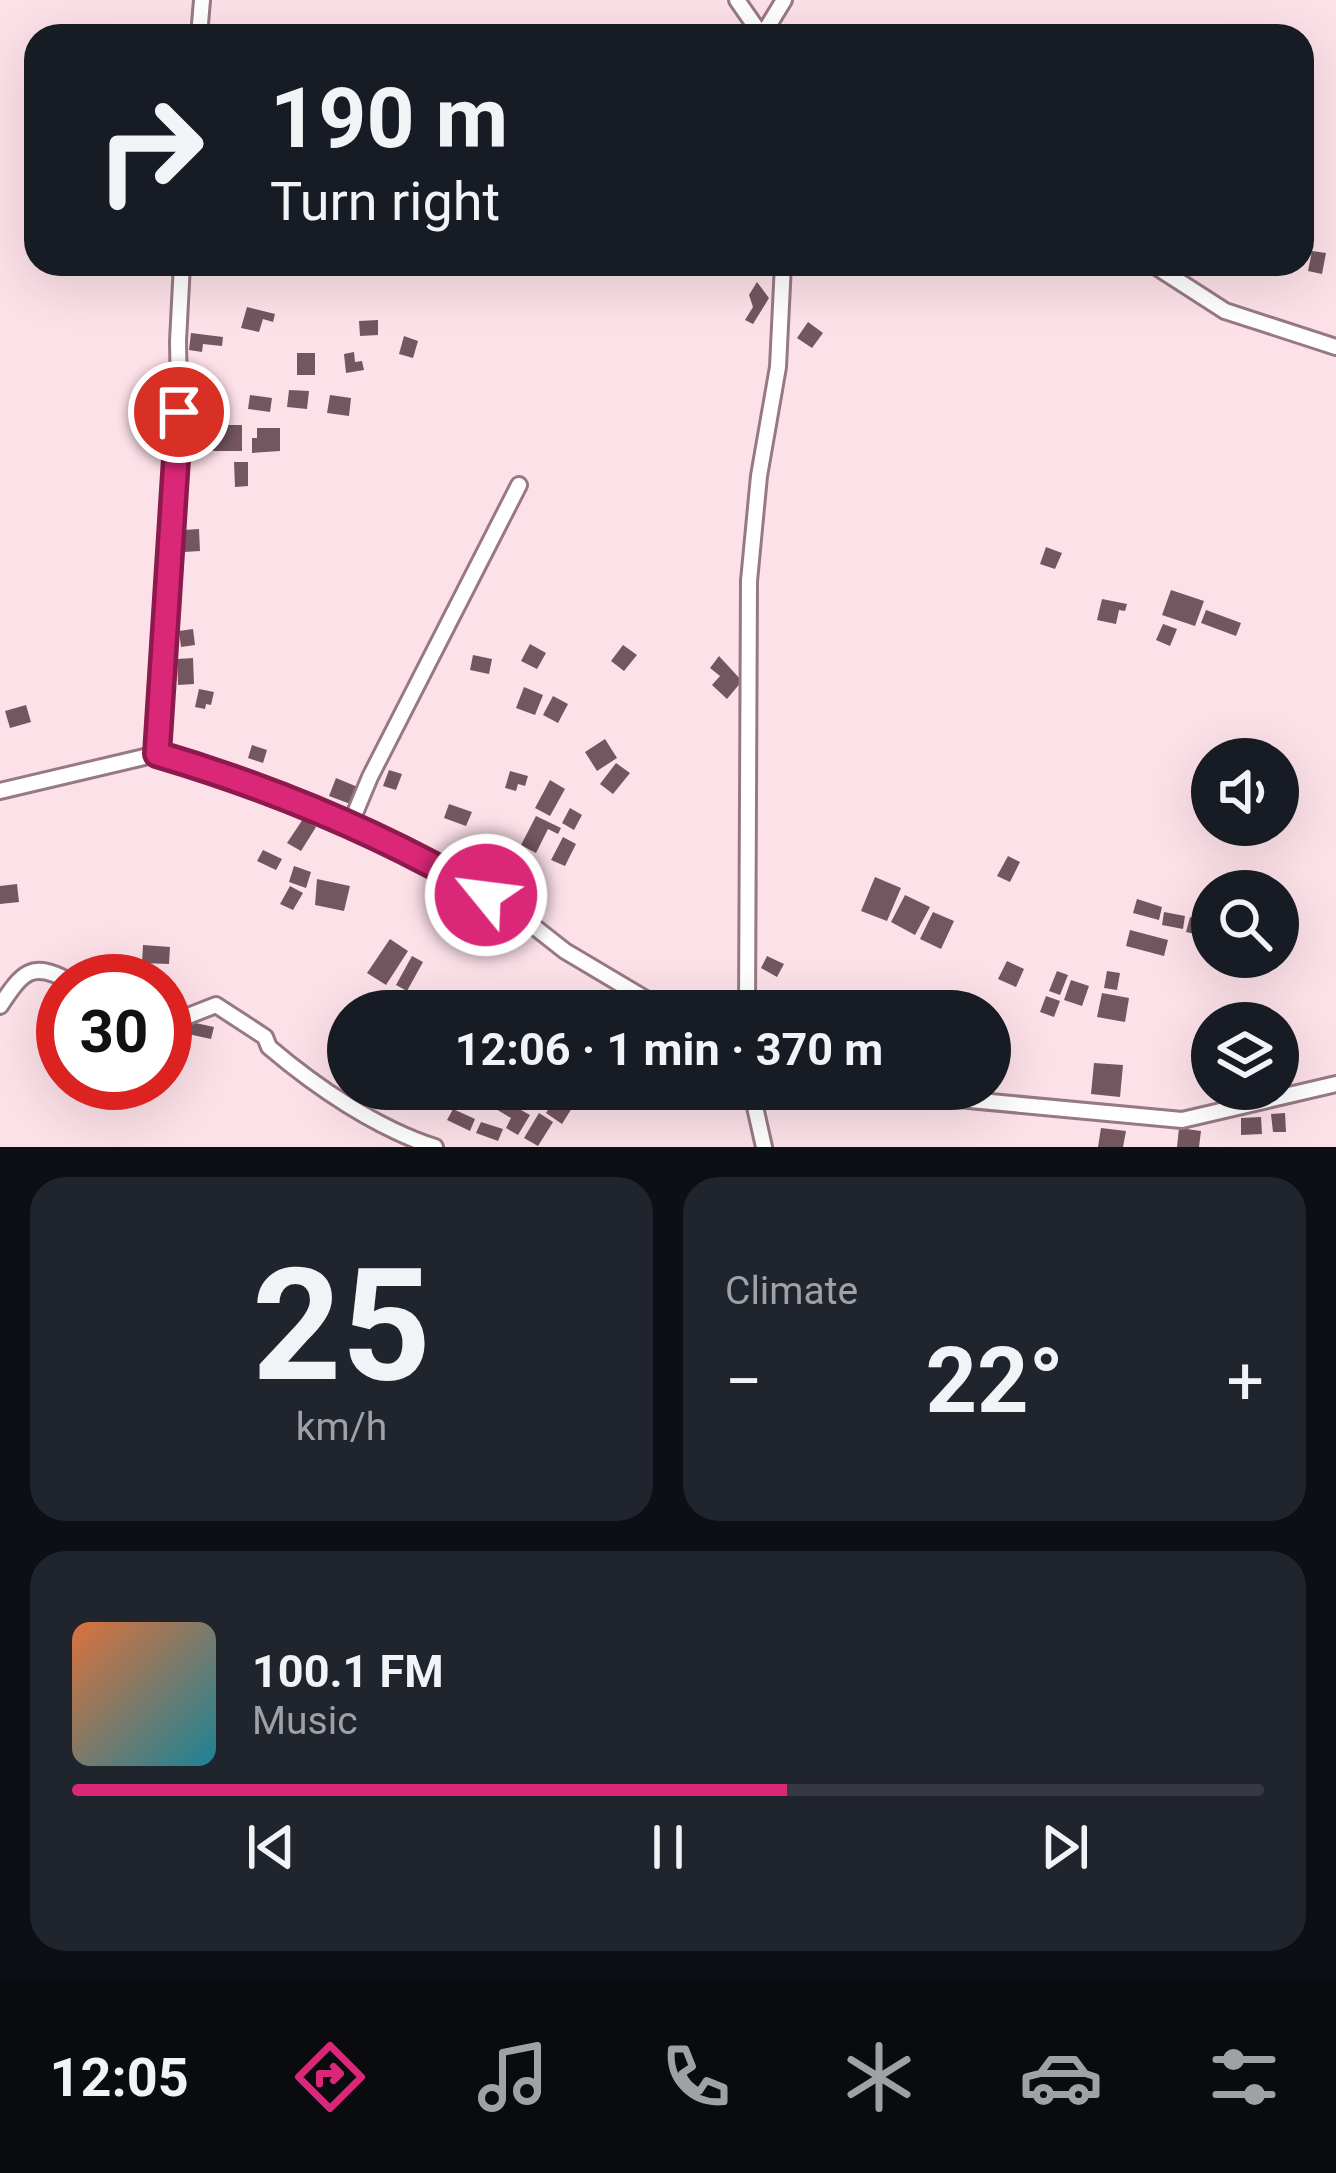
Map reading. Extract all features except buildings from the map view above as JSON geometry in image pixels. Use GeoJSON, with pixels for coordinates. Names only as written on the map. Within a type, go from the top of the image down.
{"type":"FeatureCollection","features":[{"type":"Feature","properties":{"kind":"street"},"geometry":{"type":"LineString","coordinates":[[157,754],[180,451],[181,276]]}},
{"type":"Feature","properties":{"kind":"street"},"geometry":{"type":"LineString","coordinates":[[747,990],[749,581],[759,476],[778,367],[782,276]]}},
{"type":"Feature","properties":{"kind":"street"},"geometry":{"type":"LineString","coordinates":[[1171,276],[1225,311],[1336,347]]}},
{"type":"Feature","properties":{"kind":"street"},"geometry":{"type":"LineString","coordinates":[[350,825],[519,485]]}},
{"type":"Feature","properties":{"kind":"street"},"geometry":{"type":"LineString","coordinates":[[0,791],[157,754],[237,778],[350,825],[470,885],[631,990]]}},
{"type":"Feature","properties":{"kind":"street"},"geometry":{"type":"LineString","coordinates":[[0,1006],[16,981],[36,971]]}},
{"type":"Feature","properties":{"kind":"street"},"geometry":{"type":"LineString","coordinates":[[192,1014],[216,1005],[265,1037],[269,1047],[323,1088],[434,1147]]}},
{"type":"Feature","properties":{"kind":"street"},"geometry":{"type":"LineString","coordinates":[[1011,1104],[1182,1120],[1336,1084]]}},
{"type":"Feature","properties":{"kind":"street"},"geometry":{"type":"LineString","coordinates":[[756,1110],[764,1147]]}},
{"type":"Feature","properties":{"kind":"route"},"geometry":{"type":"LineString","coordinates":[[179,412],[157,754],[237,778],[341,820],[486,895]]}}]}
